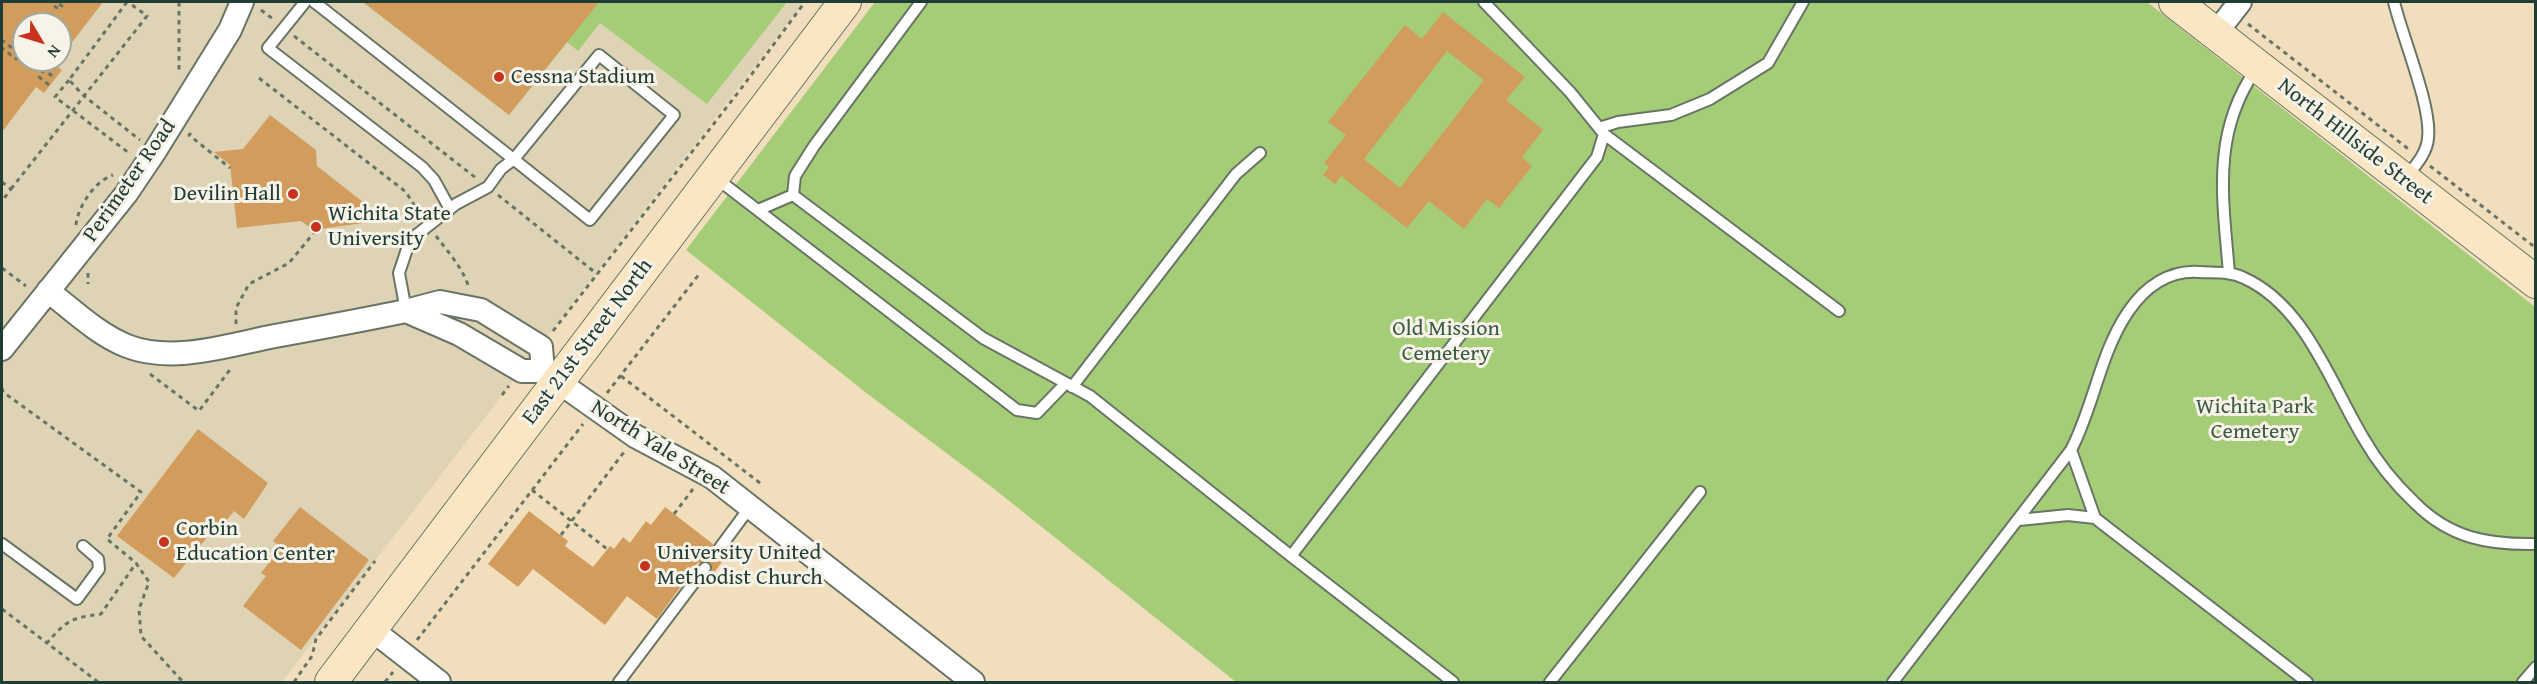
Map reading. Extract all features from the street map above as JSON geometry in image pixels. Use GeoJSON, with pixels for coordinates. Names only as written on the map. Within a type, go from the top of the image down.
{"type":"FeatureCollection","features":[{"type":"Feature","properties":{"kind":"main road","name":"East 21st Street North"},"geometry":{"type":"LineString","coordinates":[[331,682],[551,377],[713,176],[845,2]]}},
{"type":"Feature","properties":{"kind":"main road","name":"North Hillside Street"},"geometry":{"type":"LineString","coordinates":[[2175,2],[2229,16],[2258,66],[2412,169],[2535,282]]}},
{"type":"Feature","properties":{"kind":"street","name":"Perimeter Road"},"geometry":{"type":"LineString","coordinates":[[2,349],[39,290],[126,195],[230,30],[249,4]]}},
{"type":"Feature","properties":{"kind":"street"},"geometry":{"type":"LineString","coordinates":[[39,290],[114,339],[127,346],[156,354],[192,352],[406,311],[440,302],[481,309],[541,346],[551,377]]}},
{"type":"Feature","properties":{"kind":"street","name":"North Yale Street"},"geometry":{"type":"LineString","coordinates":[[406,311],[459,334],[522,371],[551,377],[635,436],[712,477],[973,682]]}},
{"type":"Feature","properties":{"kind":"street"},"geometry":{"type":"LineString","coordinates":[[371,629],[439,682]]}},
{"type":"Feature","properties":{"kind":"lane"},"geometry":{"type":"LineString","coordinates":[[305,2],[268,48],[422,166],[434,180],[450,208]]}},
{"type":"Feature","properties":{"kind":"lane"},"geometry":{"type":"LineString","coordinates":[[314,2],[513,159],[590,220],[674,115],[599,55],[513,159],[501,169],[488,187],[450,208],[410,240],[399,273],[406,311]]}},
{"type":"Feature","properties":{"kind":"lane"},"geometry":{"type":"LineString","coordinates":[[793,195],[795,176],[814,146],[921,2]]}},
{"type":"Feature","properties":{"kind":"lane"},"geometry":{"type":"LineString","coordinates":[[1484,2],[1570,92],[1602,131],[1839,311]]}},
{"type":"Feature","properties":{"kind":"lane"},"geometry":{"type":"LineString","coordinates":[[1602,131],[1618,122],[1671,115],[1710,99],[1740,81],[1768,63],[1803,2]]}},
{"type":"Feature","properties":{"kind":"lane"},"geometry":{"type":"LineString","coordinates":[[2394,2],[2426,106],[2428,138],[2412,169]]}},
{"type":"Feature","properties":{"kind":"lane"},"geometry":{"type":"LineString","coordinates":[[2229,273],[2222,179],[2223,148],[2232,115],[2243,89],[2258,66]]}},
{"type":"Feature","properties":{"kind":"lane"},"geometry":{"type":"LineString","coordinates":[[1291,556],[1598,157],[1602,131]]}},
{"type":"Feature","properties":{"kind":"lane"},"geometry":{"type":"LineString","coordinates":[[713,176],[1017,410],[1037,413],[1068,386],[1236,174],[1260,153]]}},
{"type":"Feature","properties":{"kind":"lane"},"geometry":{"type":"LineString","coordinates":[[758,210],[793,195]]}},
{"type":"Feature","properties":{"kind":"lane"},"geometry":{"type":"LineString","coordinates":[[793,195],[983,338],[1090,396],[1452,682]]}},
{"type":"Feature","properties":{"kind":"lane"},"geometry":{"type":"LineString","coordinates":[[1893,682],[2071,450],[2083,426],[2112,340],[2128,312],[2144,291],[2169,276],[2190,271],[2229,273],[2244,278],[2258,286],[2290,315],[2312,347],[2365,441],[2415,503],[2437,521],[2481,542],[2535,544]]}},
{"type":"Feature","properties":{"kind":"lane"},"geometry":{"type":"LineString","coordinates":[[2071,450],[2095,518]]}},
{"type":"Feature","properties":{"kind":"lane"},"geometry":{"type":"LineString","coordinates":[[1550,682],[1700,492]]}},
{"type":"Feature","properties":{"kind":"lane"},"geometry":{"type":"LineString","coordinates":[[719,549],[750,507]]}},
{"type":"Feature","properties":{"kind":"lane"},"geometry":{"type":"LineString","coordinates":[[2019,520],[2068,515],[2095,518],[2307,682]]}},
{"type":"Feature","properties":{"kind":"lane"},"geometry":{"type":"LineString","coordinates":[[2,544],[77,599],[99,569],[98,559],[83,546]]}},
{"type":"Feature","properties":{"kind":"lane"},"geometry":{"type":"LineString","coordinates":[[620,682],[705,568]]}},
{"type":"Feature","properties":{"kind":"lane"},"geometry":{"type":"LineString","coordinates":[[2523,682],[2535,667]]}},
{"type":"Feature","properties":{"kind":"path"},"geometry":{"type":"LineString","coordinates":[[2,201],[74,110],[147,16],[128,2],[55,97],[74,110],[133,156]]}},
{"type":"Feature","properties":{"kind":"path"},"geometry":{"type":"LineString","coordinates":[[179,2],[179,73]]}},
{"type":"Feature","properties":{"kind":"path"},"geometry":{"type":"LineString","coordinates":[[249,4],[284,27],[597,274]]}},
{"type":"Feature","properties":{"kind":"path"},"geometry":{"type":"LineString","coordinates":[[2229,16],[2412,169],[2535,248]]}},
{"type":"Feature","properties":{"kind":"path"},"geometry":{"type":"LineString","coordinates":[[2,43],[3,41],[20,54],[16,59],[2,48]]}},
{"type":"Feature","properties":{"kind":"path"},"geometry":{"type":"LineString","coordinates":[[49,85],[39,77],[44,70],[55,78]]}},
{"type":"Feature","properties":{"kind":"path"},"geometry":{"type":"LineString","coordinates":[[69,80],[84,96],[144,143]]}},
{"type":"Feature","properties":{"kind":"path"},"geometry":{"type":"LineString","coordinates":[[195,125],[189,135],[230,168]]}},
{"type":"Feature","properties":{"kind":"path"},"geometry":{"type":"LineString","coordinates":[[75,229],[77,213],[102,179],[121,172]]}},
{"type":"Feature","properties":{"kind":"path"},"geometry":{"type":"LineString","coordinates":[[2,182],[11,189]]}},
{"type":"Feature","properties":{"kind":"path"},"geometry":{"type":"LineString","coordinates":[[2,268],[39,290]]}},
{"type":"Feature","properties":{"kind":"path"},"geometry":{"type":"LineString","coordinates":[[385,682],[700,273]]}},
{"type":"Feature","properties":{"kind":"path"},"geometry":{"type":"LineString","coordinates":[[621,376],[760,483]]}},
{"type":"Feature","properties":{"kind":"path"},"geometry":{"type":"LineString","coordinates":[[2,388],[3,392],[141,492],[107,539],[136,563],[149,582],[139,609],[141,636],[183,682]]}},
{"type":"Feature","properties":{"kind":"path"},"geometry":{"type":"LineString","coordinates":[[561,535],[626,450]]}},
{"type":"Feature","properties":{"kind":"path"},"geometry":{"type":"LineString","coordinates":[[532,490],[607,549]]}},
{"type":"Feature","properties":{"kind":"path"},"geometry":{"type":"LineString","coordinates":[[294,682],[312,656],[316,639],[375,561]]}},
{"type":"Feature","properties":{"kind":"path"},"geometry":{"type":"LineString","coordinates":[[47,643],[64,623],[80,617],[101,614],[136,563]]}},
{"type":"Feature","properties":{"kind":"path"},"geometry":{"type":"LineString","coordinates":[[2,609],[98,682]]}},
{"type":"Feature","properties":{"kind":"shaded area","name":"Wichita State University"},"geometry":{"type":"Polygon","coordinates":[[[2,2],[804,2],[282,682],[2,682],[2,2]]]}},
{"type":"Feature","properties":{"kind":"green space","name":"Cessna Stadium"},"geometry":{"type":"Polygon","coordinates":[[[363,2],[787,2],[707,104],[600,23],[578,51],[567,42],[509,115],[363,2]]]}},
{"type":"Feature","properties":{"kind":"green space","name":"Old Mission Cemetery"},"geometry":{"type":"Polygon","coordinates":[[[875,2],[2147,2],[2535,307],[2535,682],[1236,682],[993,488],[869,395],[686,250],[875,2]]]}},
{"type":"Feature","properties":{"kind":"building"},"geometry":{"type":"Polygon","coordinates":[[[2,2],[103,2],[72,42],[72,12],[12,12],[12,72],[60,72],[44,93],[36,87],[2,132],[2,2]]]}},
{"type":"Feature","properties":{"kind":"building"},"geometry":{"type":"Polygon","coordinates":[[[363,2],[599,2],[509,115],[363,2]]]}},
{"type":"Feature","properties":{"kind":"building"},"geometry":{"type":"Polygon","coordinates":[[[1443,12],[1525,77],[1506,100],[1543,130],[1522,157],[1532,166],[1499,208],[1487,199],[1464,229],[1429,201],[1407,228],[1341,176],[1335,184],[1323,175],[1329,167],[1324,163],[1346,135],[1328,122],[1405,25],[1422,39],[1443,12]],[[1447,51],[1364,159],[1400,188],[1484,80],[1447,51]]]}},
{"type":"Feature","properties":{"kind":"building","name":"Devilin Hall"},"geometry":{"type":"Polygon","coordinates":[[[270,115],[316,150],[317,166],[386,220],[313,230],[301,221],[237,228],[230,165],[214,152],[243,149],[270,115]]]}},
{"type":"Feature","properties":{"kind":"building"},"geometry":{"type":"Polygon","coordinates":[[[198,429],[268,483],[244,519],[234,511],[213,537],[209,535],[174,578],[117,536],[198,429]]]}},
{"type":"Feature","properties":{"kind":"building"},"geometry":{"type":"Polygon","coordinates":[[[300,507],[369,560],[301,650],[243,606],[266,576],[261,573],[281,547],[273,541],[300,507]]]}},
{"type":"Feature","properties":{"kind":"building","name":"University United Methodist Church"},"geometry":{"type":"Polygon","coordinates":[[[665,507],[713,544],[714,555],[727,555],[713,574],[709,562],[698,563],[657,619],[627,596],[605,625],[533,569],[518,587],[488,564],[529,511],[568,541],[565,546],[593,567],[610,546],[614,549],[623,537],[630,543],[646,521],[651,525],[665,507]]]}},
{"type":"Feature","properties":{"kind":"place","name":"Cessna Stadium"},"geometry":{"type":"Point","coordinates":[499,77]}},
{"type":"Feature","properties":{"kind":"place","name":"Devilin Hall"},"geometry":{"type":"Point","coordinates":[293,194]}},
{"type":"Feature","properties":{"kind":"place","name":"Wichita State University"},"geometry":{"type":"Point","coordinates":[316,227]}},
{"type":"Feature","properties":{"kind":"place","name":"Corbin Education Center"},"geometry":{"type":"Point","coordinates":[164,542]}},
{"type":"Feature","properties":{"kind":"place","name":"University United Methodist Church"},"geometry":{"type":"Point","coordinates":[645,566]}},
{"type":"Feature","properties":{"kind":"park label","name":"Wichita Park Cemetery"},"geometry":{"type":"Point","coordinates":[2255,420]}}]}
